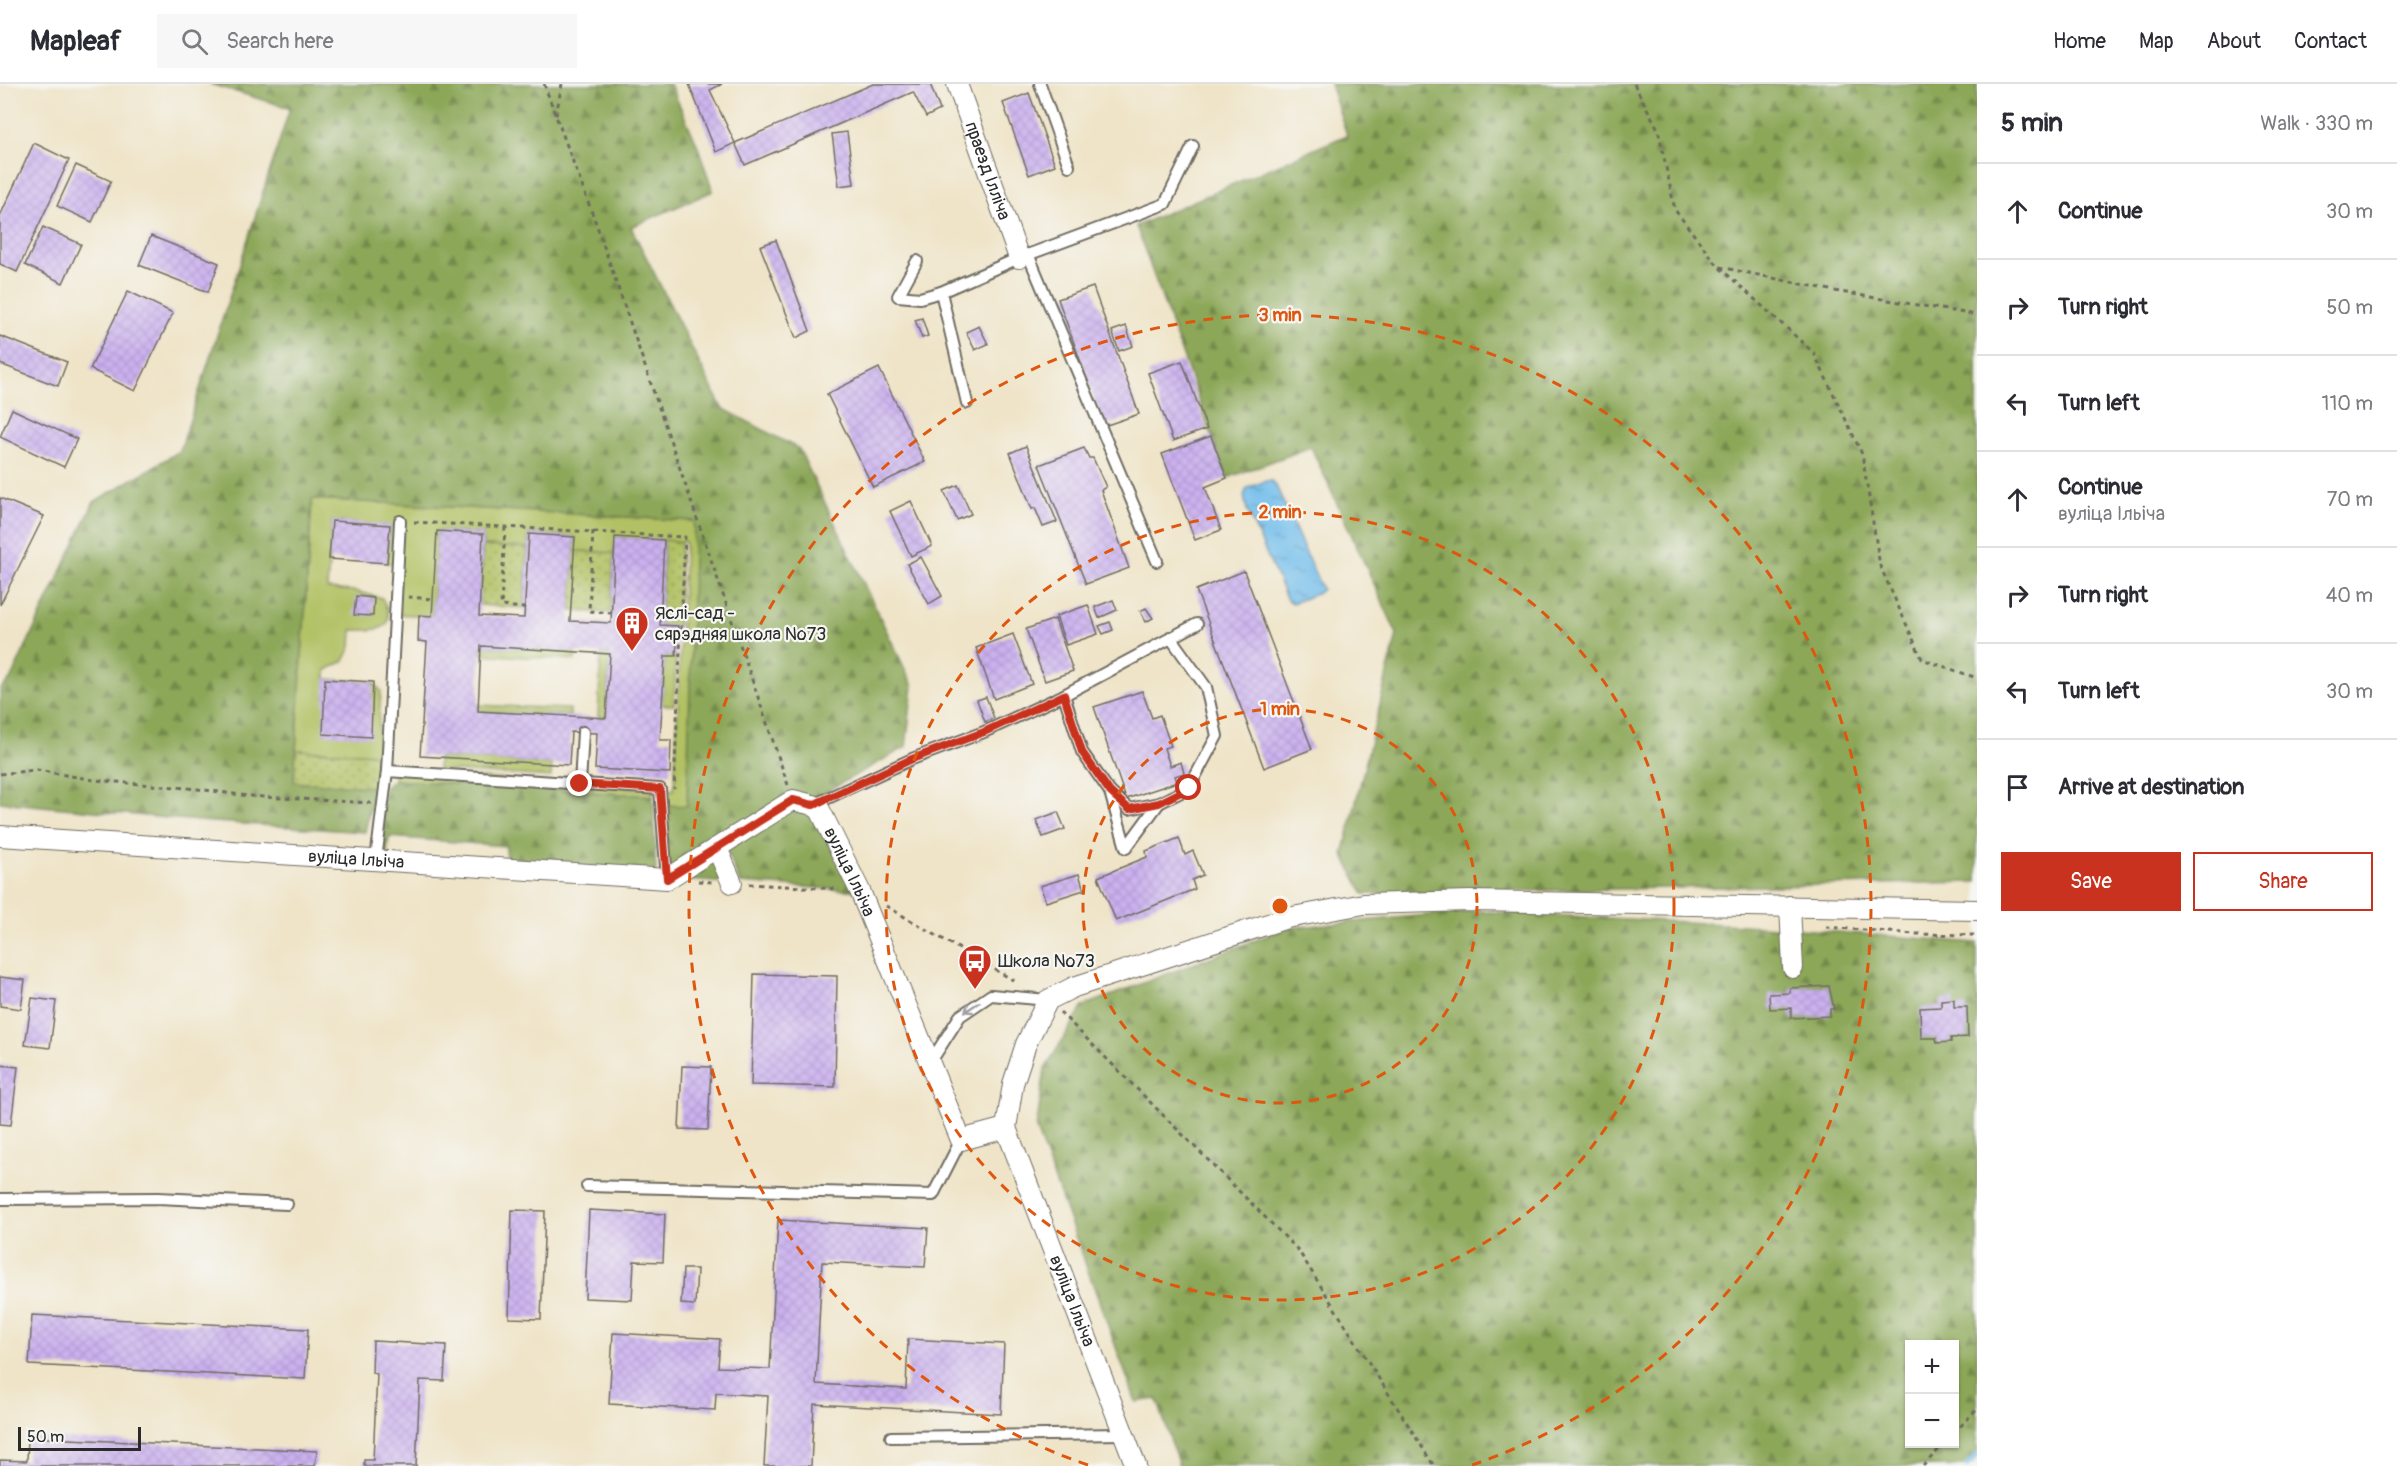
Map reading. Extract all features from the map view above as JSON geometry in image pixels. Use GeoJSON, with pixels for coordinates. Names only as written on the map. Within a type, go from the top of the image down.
{"type":"FeatureCollection","features":[{"type":"Feature","properties":{"kind":"street","name":"праезд Ілліча"},"geometry":{"type":"LineString","coordinates":[[957,84],[1024,256]]}},
{"type":"Feature","properties":{"kind":"street"},"geometry":{"type":"LineString","coordinates":[[667,879],[793,800],[813,805]]}},
{"type":"Feature","properties":{"kind":"street","name":"вуліца Ільіча"},"geometry":{"type":"LineString","coordinates":[[813,805],[820,810],[860,891],[961,1140]]}},
{"type":"Feature","properties":{"kind":"street","name":"вуліца Ільіча"},"geometry":{"type":"LineString","coordinates":[[0,836],[667,879]]}},
{"type":"Feature","properties":{"kind":"street"},"geometry":{"type":"LineString","coordinates":[[717,848],[732,883]]}},
{"type":"Feature","properties":{"kind":"street"},"geometry":{"type":"LineString","coordinates":[[961,1140],[1006,1128],[1013,1084],[1026,1044],[1048,1000],[1074,987],[1287,918],[1364,904],[1470,901],[1977,910]]}},
{"type":"Feature","properties":{"kind":"street"},"geometry":{"type":"LineString","coordinates":[[1790,906],[1793,968]]}},
{"type":"Feature","properties":{"kind":"street","name":"вуліца Ільіча"},"geometry":{"type":"LineString","coordinates":[[1006,1128],[1136,1466]]}},
{"type":"Feature","properties":{"kind":"lane"},"geometry":{"type":"LineString","coordinates":[[1040,84],[1069,166]]}},
{"type":"Feature","properties":{"kind":"lane"},"geometry":{"type":"LineString","coordinates":[[917,261],[898,296],[920,298],[941,292],[1024,256],[1165,204],[1193,146]]}},
{"type":"Feature","properties":{"kind":"lane"},"geometry":{"type":"LineString","coordinates":[[1024,256],[1157,561]]}},
{"type":"Feature","properties":{"kind":"lane"},"geometry":{"type":"LineString","coordinates":[[941,292],[967,403]]}},
{"type":"Feature","properties":{"kind":"lane"},"geometry":{"type":"LineString","coordinates":[[376,860],[387,771],[400,521]]}},
{"type":"Feature","properties":{"kind":"lane"},"geometry":{"type":"LineString","coordinates":[[813,805],[912,759],[984,732],[1064,695],[1197,624]]}},
{"type":"Feature","properties":{"kind":"lane"},"geometry":{"type":"LineString","coordinates":[[1064,695],[1082,752],[1110,792],[1129,809],[1159,803],[1189,788],[1217,736],[1206,687],[1170,637]]}},
{"type":"Feature","properties":{"kind":"lane"},"geometry":{"type":"LineString","coordinates":[[580,784],[583,732]]}},
{"type":"Feature","properties":{"kind":"lane"},"geometry":{"type":"LineString","coordinates":[[387,771],[660,789],[667,879]]}},
{"type":"Feature","properties":{"kind":"lane"},"geometry":{"type":"LineString","coordinates":[[1110,792],[1126,848],[1159,803]]}},
{"type":"Feature","properties":{"kind":"lane"},"geometry":{"type":"LineString","coordinates":[[930,1063],[960,1016],[991,995],[1048,1000]]}},
{"type":"Feature","properties":{"kind":"lane"},"geometry":{"type":"LineString","coordinates":[[587,1186],[933,1195],[961,1140]]}},
{"type":"Feature","properties":{"kind":"lane"},"geometry":{"type":"LineString","coordinates":[[0,1199],[158,1198],[287,1204]]}},
{"type":"Feature","properties":{"kind":"lane"},"geometry":{"type":"LineString","coordinates":[[891,1437],[1125,1434]]}},
{"type":"Feature","properties":{"kind":"path"},"geometry":{"type":"LineString","coordinates":[[544,84],[597,226],[793,800]]}},
{"type":"Feature","properties":{"kind":"path"},"geometry":{"type":"LineString","coordinates":[[556,116],[562,84]]}},
{"type":"Feature","properties":{"kind":"path"},"geometry":{"type":"LineString","coordinates":[[1634,84],[1658,129],[1675,210],[1718,266],[1814,353],[1862,454],[1880,566],[1922,659],[1977,678]]}},
{"type":"Feature","properties":{"kind":"path"},"geometry":{"type":"LineString","coordinates":[[1718,266],[1835,291],[1977,315]]}},
{"type":"Feature","properties":{"kind":"path"},"geometry":{"type":"LineString","coordinates":[[400,521],[686,537],[674,790],[660,789]]}},
{"type":"Feature","properties":{"kind":"path"},"geometry":{"type":"LineString","coordinates":[[505,527],[501,606],[524,608]]}},
{"type":"Feature","properties":{"kind":"path"},"geometry":{"type":"LineString","coordinates":[[593,531],[589,611],[611,613]]}},
{"type":"Feature","properties":{"kind":"path"},"geometry":{"type":"LineString","coordinates":[[396,597],[433,599]]}},
{"type":"Feature","properties":{"kind":"path"},"geometry":{"type":"LineString","coordinates":[[0,774],[37,770],[94,780],[248,796],[371,803]]}},
{"type":"Feature","properties":{"kind":"path"},"geometry":{"type":"LineString","coordinates":[[1825,927],[1914,934],[1977,935]]}},
{"type":"Feature","properties":{"kind":"path"},"geometry":{"type":"LineString","coordinates":[[1048,1000],[1298,1250],[1434,1466]]}},
{"type":"Feature","properties":{"kind":"path"},"geometry":{"type":"LineString","coordinates":[[1959,1428],[1977,1409]]}},
{"type":"Feature","properties":{"kind":"path"},"geometry":{"type":"LineString","coordinates":[[1923,1466],[1939,1448]]}},
{"type":"Feature","properties":{"kind":"green space"},"geometry":{"type":"Polygon","coordinates":[[[210,84],[670,84],[697,144],[713,191],[631,227],[722,408],[799,449],[913,686],[906,747],[813,799],[666,870],[661,805],[687,806],[694,521],[312,499],[294,781],[375,787],[365,832],[199,821],[0,802],[0,689],[10,680],[94,502],[180,451],[290,108],[210,84]]]}},
{"type":"Feature","properties":{"kind":"green space"},"geometry":{"type":"Polygon","coordinates":[[[1330,84],[1977,84],[1977,882],[1364,894],[1343,855],[1397,634],[1311,447],[1227,478],[1136,226],[1347,135],[1330,84]]]}},
{"type":"Feature","properties":{"kind":"green space"},"geometry":{"type":"Polygon","coordinates":[[[312,499],[695,521],[687,807],[661,805],[660,789],[674,790],[685,542],[616,537],[614,553],[574,551],[575,537],[529,534],[528,548],[483,546],[483,534],[437,531],[432,616],[395,614],[397,563],[387,563],[390,526],[332,521],[327,589],[354,591],[382,598],[387,609],[388,617],[384,626],[371,630],[352,630],[351,647],[344,661],[326,670],[326,679],[373,682],[381,691],[377,754],[296,750],[312,499]]]}},
{"type":"Feature","properties":{"kind":"green space"},"geometry":{"type":"Polygon","coordinates":[[[664,540],[681,542],[678,626],[660,625],[664,540]]]}},
{"type":"Feature","properties":{"kind":"green space"},"geometry":{"type":"Polygon","coordinates":[[[483,546],[528,548],[524,608],[479,605],[483,546]]]}},
{"type":"Feature","properties":{"kind":"green space"},"geometry":{"type":"Polygon","coordinates":[[[574,551],[614,553],[611,613],[571,611],[574,551]]]}},
{"type":"Feature","properties":{"kind":"green space"},"geometry":{"type":"Polygon","coordinates":[[[481,646],[575,651],[575,660],[481,654],[481,646]]]}},
{"type":"Feature","properties":{"kind":"green space"},"geometry":{"type":"Polygon","coordinates":[[[601,653],[610,654],[606,718],[598,717],[601,653]]]}},
{"type":"Feature","properties":{"kind":"green space"},"geometry":{"type":"Polygon","coordinates":[[[665,656],[676,656],[674,705],[662,705],[665,656]]]}},
{"type":"Feature","properties":{"kind":"green space"},"geometry":{"type":"Polygon","coordinates":[[[478,705],[570,709],[570,716],[478,711],[478,705]]]}},
{"type":"Feature","properties":{"kind":"green space"},"geometry":{"type":"Polygon","coordinates":[[[296,750],[377,754],[375,787],[294,782],[296,750]]]}},
{"type":"Feature","properties":{"kind":"green space"},"geometry":{"type":"Polygon","coordinates":[[[438,757],[552,764],[551,777],[438,770],[438,757]]]}},
{"type":"Feature","properties":{"kind":"green space"},"geometry":{"type":"Polygon","coordinates":[[[394,772],[652,789],[653,796],[394,780],[394,772]]]}},
{"type":"Feature","properties":{"kind":"green space"},"geometry":{"type":"Polygon","coordinates":[[[394,780],[653,796],[656,878],[506,869],[506,846],[389,837],[386,861],[376,860],[385,787],[394,780]]]}},
{"type":"Feature","properties":{"kind":"green space"},"geometry":{"type":"Polygon","coordinates":[[[793,800],[813,805],[860,891],[740,883],[724,843],[793,800]]]}},
{"type":"Feature","properties":{"kind":"green space"},"geometry":{"type":"Polygon","coordinates":[[[713,855],[732,883],[667,879],[713,855]]]}},
{"type":"Feature","properties":{"kind":"green space"},"geometry":{"type":"Polygon","coordinates":[[[1472,911],[1761,926],[1977,943],[1977,1455],[1967,1466],[1179,1466],[1157,1399],[1136,1402],[1036,1129],[1045,1069],[1083,1006],[1287,928],[1472,911]]]}},
{"type":"Feature","properties":{"kind":"water"},"geometry":{"type":"Polygon","coordinates":[[[1272,481],[1276,486],[1322,589],[1318,593],[1293,603],[1287,600],[1247,510],[1244,496],[1247,488],[1272,481]]]}},
{"type":"Feature","properties":{"kind":"building"},"geometry":{"type":"Polygon","coordinates":[[[689,84],[722,84],[710,90],[735,143],[716,152],[689,84]]]}},
{"type":"Feature","properties":{"kind":"building"},"geometry":{"type":"Polygon","coordinates":[[[873,84],[930,84],[940,110],[926,117],[913,92],[745,165],[735,143],[873,84]]]}},
{"type":"Feature","properties":{"kind":"building"},"geometry":{"type":"Polygon","coordinates":[[[1029,93],[1055,165],[1029,175],[1003,103],[1029,93]]]}},
{"type":"Feature","properties":{"kind":"building"},"geometry":{"type":"Polygon","coordinates":[[[847,132],[854,184],[839,186],[832,134],[847,132]]]}},
{"type":"Feature","properties":{"kind":"building"},"geometry":{"type":"Polygon","coordinates":[[[34,143],[69,160],[17,272],[0,264],[0,216],[34,143]]]}},
{"type":"Feature","properties":{"kind":"building"},"geometry":{"type":"Polygon","coordinates":[[[76,165],[111,181],[92,222],[57,206],[76,165]]]}},
{"type":"Feature","properties":{"kind":"building"},"geometry":{"type":"Polygon","coordinates":[[[43,227],[81,244],[63,283],[25,265],[43,227]]]}},
{"type":"Feature","properties":{"kind":"building"},"geometry":{"type":"Polygon","coordinates":[[[151,236],[219,263],[208,292],[139,265],[151,236]]]}},
{"type":"Feature","properties":{"kind":"building"},"geometry":{"type":"Polygon","coordinates":[[[776,240],[810,331],[796,338],[760,246],[776,240]]]}},
{"type":"Feature","properties":{"kind":"building"},"geometry":{"type":"Polygon","coordinates":[[[1093,287],[1139,414],[1104,426],[1058,299],[1093,287]]]}},
{"type":"Feature","properties":{"kind":"building"},"geometry":{"type":"Polygon","coordinates":[[[128,291],[173,313],[135,391],[90,369],[128,291]]]}},
{"type":"Feature","properties":{"kind":"building"},"geometry":{"type":"Polygon","coordinates":[[[922,318],[928,336],[922,338],[915,320],[922,318]]]}},
{"type":"Feature","properties":{"kind":"building"},"geometry":{"type":"Polygon","coordinates":[[[979,326],[988,344],[975,350],[966,332],[979,326]]]}},
{"type":"Feature","properties":{"kind":"building"},"geometry":{"type":"Polygon","coordinates":[[[1126,326],[1133,346],[1119,351],[1112,331],[1126,326]]]}},
{"type":"Feature","properties":{"kind":"building"},"geometry":{"type":"Polygon","coordinates":[[[0,336],[67,362],[58,386],[0,364],[0,336]]]}},
{"type":"Feature","properties":{"kind":"building"},"geometry":{"type":"Polygon","coordinates":[[[1182,361],[1207,429],[1173,441],[1148,373],[1182,361]]]}},
{"type":"Feature","properties":{"kind":"building"},"geometry":{"type":"Polygon","coordinates":[[[879,368],[925,462],[873,487],[827,394],[879,368]]]}},
{"type":"Feature","properties":{"kind":"building"},"geometry":{"type":"Polygon","coordinates":[[[12,409],[77,439],[64,467],[0,437],[12,409]]]}},
{"type":"Feature","properties":{"kind":"building"},"geometry":{"type":"Polygon","coordinates":[[[1211,436],[1227,478],[1205,487],[1221,530],[1195,540],[1162,454],[1211,436]]]}},
{"type":"Feature","properties":{"kind":"building"},"geometry":{"type":"Polygon","coordinates":[[[1026,446],[1057,522],[1043,527],[1035,508],[1032,509],[1010,453],[1026,446]]]}},
{"type":"Feature","properties":{"kind":"building"},"geometry":{"type":"Polygon","coordinates":[[[1084,448],[1089,458],[1093,458],[1106,487],[1101,490],[1129,568],[1086,584],[1039,465],[1084,448]]]}},
{"type":"Feature","properties":{"kind":"building"},"geometry":{"type":"Polygon","coordinates":[[[958,485],[971,514],[957,520],[944,491],[958,485]]]}},
{"type":"Feature","properties":{"kind":"building"},"geometry":{"type":"Polygon","coordinates":[[[0,498],[44,516],[0,605],[0,498]]]}},
{"type":"Feature","properties":{"kind":"building"},"geometry":{"type":"Polygon","coordinates":[[[911,501],[932,546],[911,556],[890,511],[911,501]]]}},
{"type":"Feature","properties":{"kind":"building"},"geometry":{"type":"Polygon","coordinates":[[[332,521],[390,525],[387,563],[329,559],[332,521]]]}},
{"type":"Feature","properties":{"kind":"building","name":"Яслі-сад - сярэдняя школа №73"},"geometry":{"type":"Polygon","coordinates":[[[437,531],[483,534],[479,616],[524,618],[529,534],[575,537],[570,621],[611,623],[615,537],[664,540],[660,625],[678,626],[676,656],[665,656],[660,740],[671,740],[670,773],[595,769],[597,733],[571,732],[569,765],[420,756],[427,642],[418,641],[419,615],[432,616],[437,531]],[[481,646],[478,711],[606,718],[610,654],[481,646]]]}},
{"type":"Feature","properties":{"kind":"building"},"geometry":{"type":"Polygon","coordinates":[[[921,557],[942,596],[929,604],[907,564],[921,557]]]}},
{"type":"Feature","properties":{"kind":"building"},"geometry":{"type":"Polygon","coordinates":[[[1244,571],[1312,749],[1264,768],[1196,590],[1244,571]]]}},
{"type":"Feature","properties":{"kind":"building"},"geometry":{"type":"Polygon","coordinates":[[[356,596],[374,598],[373,616],[354,615],[356,596]]]}},
{"type":"Feature","properties":{"kind":"building"},"geometry":{"type":"Polygon","coordinates":[[[1113,600],[1117,610],[1099,618],[1095,607],[1113,600]]]}},
{"type":"Feature","properties":{"kind":"building"},"geometry":{"type":"Polygon","coordinates":[[[1088,605],[1098,634],[1066,645],[1056,616],[1088,605]]]}},
{"type":"Feature","properties":{"kind":"building"},"geometry":{"type":"Polygon","coordinates":[[[1146,608],[1153,618],[1146,622],[1140,611],[1146,608]]]}},
{"type":"Feature","properties":{"kind":"building"},"geometry":{"type":"Polygon","coordinates":[[[1055,619],[1073,671],[1045,681],[1026,629],[1055,619]]]}},
{"type":"Feature","properties":{"kind":"building"},"geometry":{"type":"Polygon","coordinates":[[[1110,622],[1113,630],[1103,634],[1099,626],[1110,622]]]}},
{"type":"Feature","properties":{"kind":"building"},"geometry":{"type":"Polygon","coordinates":[[[1013,634],[1032,684],[994,699],[976,648],[1013,634]]]}},
{"type":"Feature","properties":{"kind":"building"},"geometry":{"type":"Polygon","coordinates":[[[325,679],[373,682],[371,737],[323,734],[325,679]]]}},
{"type":"Feature","properties":{"kind":"building"},"geometry":{"type":"Polygon","coordinates":[[[1142,691],[1152,718],[1160,715],[1171,746],[1164,748],[1170,766],[1181,762],[1184,773],[1175,776],[1177,782],[1126,799],[1094,707],[1142,691]]]}},
{"type":"Feature","properties":{"kind":"building"},"geometry":{"type":"Polygon","coordinates":[[[986,697],[994,718],[985,722],[977,700],[986,697]]]}},
{"type":"Feature","properties":{"kind":"building"},"geometry":{"type":"Polygon","coordinates":[[[1058,812],[1065,829],[1043,837],[1036,820],[1058,812]]]}},
{"type":"Feature","properties":{"kind":"building"},"geometry":{"type":"Polygon","coordinates":[[[1179,838],[1185,855],[1193,851],[1203,875],[1192,880],[1195,889],[1116,921],[1098,877],[1147,857],[1146,851],[1179,838]]]}},
{"type":"Feature","properties":{"kind":"building"},"geometry":{"type":"Polygon","coordinates":[[[1079,874],[1084,890],[1046,902],[1040,886],[1079,874]]]}},
{"type":"Feature","properties":{"kind":"building"},"geometry":{"type":"Polygon","coordinates":[[[754,974],[837,976],[835,1087],[751,1085],[754,974]]]}},
{"type":"Feature","properties":{"kind":"building"},"geometry":{"type":"Polygon","coordinates":[[[0,977],[25,980],[21,1009],[0,1006],[0,977]]]}},
{"type":"Feature","properties":{"kind":"building"},"geometry":{"type":"Polygon","coordinates":[[[1829,986],[1834,1009],[1830,1009],[1830,1016],[1791,1018],[1791,1008],[1770,1009],[1769,994],[1790,993],[1790,988],[1829,986]]]}},
{"type":"Feature","properties":{"kind":"building"},"geometry":{"type":"Polygon","coordinates":[[[32,998],[56,1001],[50,1048],[25,1045],[32,998]]]}},
{"type":"Feature","properties":{"kind":"building"},"geometry":{"type":"Polygon","coordinates":[[[1954,999],[1954,1007],[1967,1007],[1968,1037],[1951,1038],[1951,1042],[1937,1043],[1936,1038],[1921,1038],[1920,1008],[1941,1007],[1941,1000],[1954,999]]]}},
{"type":"Feature","properties":{"kind":"building"},"geometry":{"type":"Polygon","coordinates":[[[0,1065],[18,1067],[11,1125],[0,1124],[0,1065]]]}},
{"type":"Feature","properties":{"kind":"building"},"geometry":{"type":"Polygon","coordinates":[[[682,1066],[711,1067],[708,1130],[679,1129],[682,1066]]]}},
{"type":"Feature","properties":{"kind":"building"},"geometry":{"type":"Polygon","coordinates":[[[512,1210],[545,1211],[541,1319],[509,1318],[512,1210]]]}},
{"type":"Feature","properties":{"kind":"building"},"geometry":{"type":"Polygon","coordinates":[[[589,1210],[665,1214],[663,1262],[634,1261],[632,1300],[585,1298],[589,1210]]]}},
{"type":"Feature","properties":{"kind":"building"},"geometry":{"type":"Polygon","coordinates":[[[778,1220],[928,1228],[925,1267],[822,1262],[816,1384],[906,1389],[908,1339],[1004,1344],[1001,1414],[814,1404],[811,1466],[764,1466],[768,1396],[716,1393],[715,1410],[609,1404],[613,1333],[720,1339],[718,1367],[770,1369],[778,1220]]]}},
{"type":"Feature","properties":{"kind":"building"},"geometry":{"type":"Polygon","coordinates":[[[683,1269],[697,1269],[695,1305],[681,1304],[683,1269]]]}},
{"type":"Feature","properties":{"kind":"building"},"geometry":{"type":"Polygon","coordinates":[[[32,1315],[308,1329],[305,1379],[29,1365],[32,1315]]]}},
{"type":"Feature","properties":{"kind":"building"},"geometry":{"type":"Polygon","coordinates":[[[373,1341],[446,1345],[444,1381],[420,1380],[416,1466],[364,1466],[364,1460],[373,1460],[377,1374],[372,1373],[373,1341]]]}},
{"type":"Feature","properties":{"kind":"building"},"geometry":{"type":"Polygon","coordinates":[[[28,1437],[317,1451],[315,1466],[0,1466],[0,1460],[27,1461],[28,1437]]]}},
{"type":"Feature","properties":{"kind":"waterway"},"geometry":{"type":"LineString","coordinates":[[1967,1466],[1977,1455]]}},
{"type":"Feature","properties":{"kind":"place","name":"Яслі-сад - сярэдняя школа №73"},"geometry":{"type":"Point","coordinates":[632,652]}},
{"type":"Feature","properties":{"kind":"place","name":"Школа №73"},"geometry":{"type":"Point","coordinates":[975,990]}},
{"type":"Feature","properties":{"kind":"route"},"geometry":{"type":"LineString","coordinates":[[580,784],[660,789],[667,879],[793,800],[813,805],[912,759],[984,732],[1064,695],[1082,752],[1110,792],[1129,809],[1159,803],[1189,788]]}}]}
